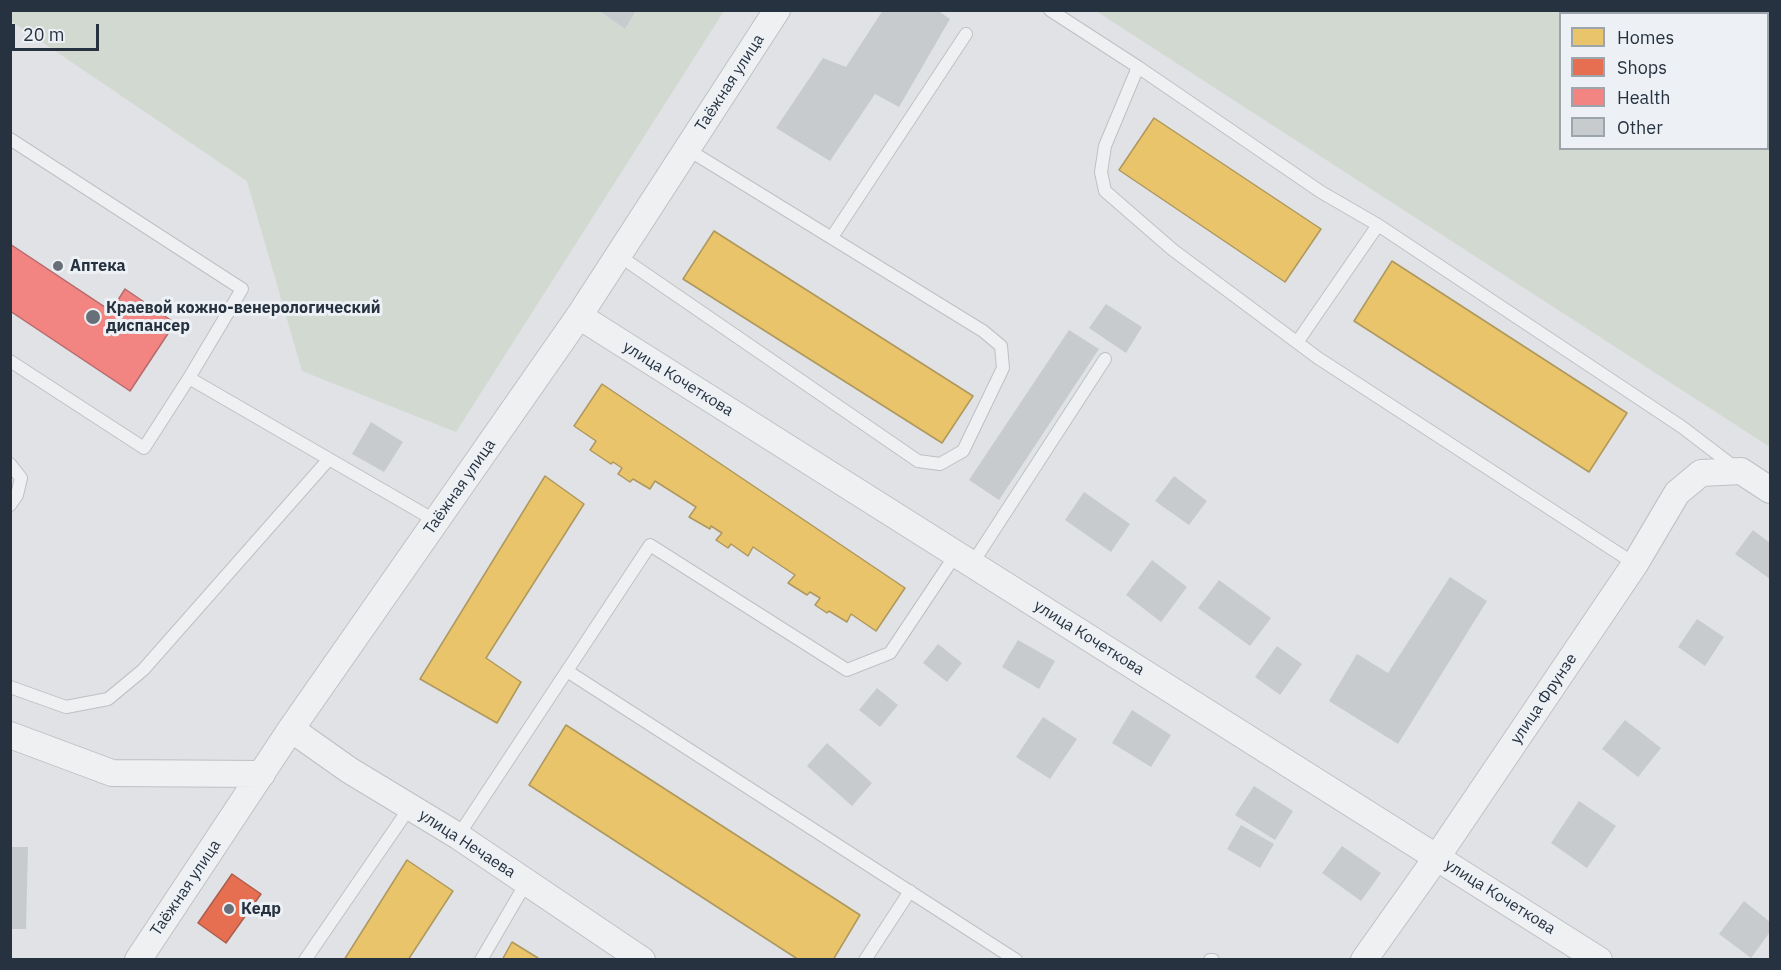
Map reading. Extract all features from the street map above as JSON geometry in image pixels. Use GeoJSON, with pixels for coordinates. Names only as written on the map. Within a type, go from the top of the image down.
{"type":"FeatureCollection","features":[{"type":"Feature","properties":{"kind":"street","name":"Таёжная улица"},"geometry":{"type":"LineString","coordinates":[[138,960],[291,729],[579,316],[777,10]]}},
{"type":"Feature","properties":{"kind":"street","name":"улица Кочеткова"},"geometry":{"type":"LineString","coordinates":[[579,316],[1599,960]]}},
{"type":"Feature","properties":{"kind":"street"},"geometry":{"type":"LineString","coordinates":[[1741,471],[1770,490]]}},
{"type":"Feature","properties":{"kind":"street","name":"улица Фрунзе"},"geometry":{"type":"LineString","coordinates":[[1364,960],[1437,857],[1635,564],[1677,493],[1701,473],[1741,471]]}},
{"type":"Feature","properties":{"kind":"street","name":"улица Нечаева"},"geometry":{"type":"LineString","coordinates":[[291,729],[349,770],[458,836],[633,957]]}},
{"type":"Feature","properties":{"kind":"street"},"geometry":{"type":"LineString","coordinates":[[10,735],[112,772],[262,774]]}},
{"type":"Feature","properties":{"kind":"lane"},"geometry":{"type":"LineString","coordinates":[[1050,10],[1321,192],[1378,225],[1682,427],[1741,471]]}},
{"type":"Feature","properties":{"kind":"lane"},"geometry":{"type":"LineString","coordinates":[[832,237],[966,34]]}},
{"type":"Feature","properties":{"kind":"lane"},"geometry":{"type":"LineString","coordinates":[[1138,67],[1105,146],[1101,172],[1105,191],[1173,250],[1298,340],[1318,358],[1635,564]]}},
{"type":"Feature","properties":{"kind":"lane"},"geometry":{"type":"LineString","coordinates":[[10,139],[242,289],[144,448],[10,361]]}},
{"type":"Feature","properties":{"kind":"lane"},"geometry":{"type":"LineString","coordinates":[[618,255],[918,461],[940,464],[963,452],[1003,368],[1001,346],[983,331],[687,149]]}},
{"type":"Feature","properties":{"kind":"lane"},"geometry":{"type":"LineString","coordinates":[[1298,340],[1378,225]]}},
{"type":"Feature","properties":{"kind":"lane"},"geometry":{"type":"LineString","coordinates":[[458,836],[651,545],[847,670],[890,653],[964,559],[1106,358]]}},
{"type":"Feature","properties":{"kind":"lane"},"geometry":{"type":"LineString","coordinates":[[189,378],[436,521]]}},
{"type":"Feature","properties":{"kind":"lane"},"geometry":{"type":"LineString","coordinates":[[10,687],[66,707],[108,699],[143,670],[329,459]]}},
{"type":"Feature","properties":{"kind":"lane"},"geometry":{"type":"LineString","coordinates":[[10,464],[21,478],[17,495],[10,505]]}},
{"type":"Feature","properties":{"kind":"lane"},"geometry":{"type":"LineString","coordinates":[[567,671],[1016,960]]}},
{"type":"Feature","properties":{"kind":"lane"},"geometry":{"type":"LineString","coordinates":[[305,960],[410,807]]}},
{"type":"Feature","properties":{"kind":"lane"},"geometry":{"type":"LineString","coordinates":[[481,960],[526,882]]}},
{"type":"Feature","properties":{"kind":"lane"},"geometry":{"type":"LineString","coordinates":[[865,960],[910,891]]}},
{"type":"Feature","properties":{"kind":"shaded area"},"geometry":{"type":"Polygon","coordinates":[[[598,10],[625,29],[637,11],[724,11],[456,432],[302,371],[247,181],[11,21],[10,11],[598,10]]]}},
{"type":"Feature","properties":{"kind":"shaded area"},"geometry":{"type":"Polygon","coordinates":[[[1096,11],[1754,12],[1559,12],[1559,150],[1769,150],[1770,22],[1770,447],[1096,11]]]}},
{"type":"Feature","properties":{"kind":"building: Homes"},"geometry":{"type":"Polygon","coordinates":[[[1154,118],[1321,229],[1285,282],[1119,170],[1154,118]]]}},
{"type":"Feature","properties":{"kind":"building: Homes"},"geometry":{"type":"Polygon","coordinates":[[[714,231],[973,396],[942,443],[683,279],[714,231]]]}},
{"type":"Feature","properties":{"kind":"building: Homes"},"geometry":{"type":"Polygon","coordinates":[[[1392,261],[1627,413],[1589,472],[1354,321],[1392,261]]]}},
{"type":"Feature","properties":{"kind":"building: Homes"},"geometry":{"type":"Polygon","coordinates":[[[602,384],[905,588],[876,631],[851,614],[847,622],[829,611],[827,613],[815,605],[820,598],[810,592],[807,595],[788,583],[795,575],[753,547],[748,556],[731,544],[728,548],[716,540],[722,533],[689,517],[696,507],[655,481],[650,489],[633,479],[630,482],[618,474],[622,468],[613,462],[611,464],[590,450],[596,441],[574,426],[602,384]]]}},
{"type":"Feature","properties":{"kind":"building: Homes"},"geometry":{"type":"Polygon","coordinates":[[[545,476],[584,504],[486,658],[521,682],[497,723],[420,679],[545,476]]]}},
{"type":"Feature","properties":{"kind":"building: Homes"},"geometry":{"type":"Polygon","coordinates":[[[566,725],[860,915],[833,960],[799,960],[529,785],[566,725]]]}},
{"type":"Feature","properties":{"kind":"building: Homes"},"geometry":{"type":"Polygon","coordinates":[[[407,860],[453,891],[408,960],[344,960],[407,860]]]}},
{"type":"Feature","properties":{"kind":"building: Homes"},"geometry":{"type":"Polygon","coordinates":[[[512,942],[538,958],[537,960],[502,960],[512,942]]]}},
{"type":"Feature","properties":{"kind":"building: Shops","name":"Кедр"},"geometry":{"type":"Polygon","coordinates":[[[232,874],[261,894],[226,943],[198,923],[232,874]]]}},
{"type":"Feature","properties":{"kind":"building: Health","name":"Краевой кожно-венерологический диспансер"},"geometry":{"type":"Polygon","coordinates":[[[10,244],[111,311],[125,289],[175,323],[130,391],[10,311],[10,244]]]}},
{"type":"Feature","properties":{"kind":"building: Other"},"geometry":{"type":"Polygon","coordinates":[[[598,10],[637,10],[625,29],[598,10]]]}},
{"type":"Feature","properties":{"kind":"building: Other"},"geometry":{"type":"Polygon","coordinates":[[[883,10],[937,10],[950,19],[899,107],[875,94],[830,161],[776,128],[823,58],[846,67],[883,10]]]}},
{"type":"Feature","properties":{"kind":"building: Other"},"geometry":{"type":"Polygon","coordinates":[[[1106,304],[1142,327],[1126,353],[1089,328],[1106,304]]]}},
{"type":"Feature","properties":{"kind":"building: Other"},"geometry":{"type":"Polygon","coordinates":[[[1069,330],[1099,349],[999,500],[969,480],[1069,330]]]}},
{"type":"Feature","properties":{"kind":"building: Other"},"geometry":{"type":"Polygon","coordinates":[[[371,422],[403,442],[384,472],[352,454],[371,422]]]}},
{"type":"Feature","properties":{"kind":"building: Other"},"geometry":{"type":"Polygon","coordinates":[[[1174,476],[1207,501],[1189,525],[1155,501],[1174,476]]]}},
{"type":"Feature","properties":{"kind":"building: Other"},"geometry":{"type":"Polygon","coordinates":[[[1084,492],[1130,524],[1111,552],[1065,520],[1084,492]]]}},
{"type":"Feature","properties":{"kind":"building: Other"},"geometry":{"type":"Polygon","coordinates":[[[1753,530],[1770,543],[1770,579],[1735,554],[1753,530]]]}},
{"type":"Feature","properties":{"kind":"building: Other"},"geometry":{"type":"Polygon","coordinates":[[[1152,560],[1187,587],[1161,622],[1126,595],[1152,560]]]}},
{"type":"Feature","properties":{"kind":"building: Other"},"geometry":{"type":"Polygon","coordinates":[[[1450,577],[1487,601],[1398,744],[1329,701],[1357,654],[1388,673],[1450,577]]]}},
{"type":"Feature","properties":{"kind":"building: Other"},"geometry":{"type":"Polygon","coordinates":[[[1219,580],[1271,618],[1250,646],[1198,608],[1219,580]]]}},
{"type":"Feature","properties":{"kind":"building: Other"},"geometry":{"type":"Polygon","coordinates":[[[1697,619],[1724,637],[1705,666],[1678,647],[1697,619]]]}},
{"type":"Feature","properties":{"kind":"building: Other"},"geometry":{"type":"Polygon","coordinates":[[[1018,640],[1055,661],[1039,689],[1002,667],[1018,640]]]}},
{"type":"Feature","properties":{"kind":"building: Other"},"geometry":{"type":"Polygon","coordinates":[[[938,644],[962,663],[947,682],[923,663],[938,644]]]}},
{"type":"Feature","properties":{"kind":"building: Other"},"geometry":{"type":"Polygon","coordinates":[[[1277,646],[1302,664],[1280,695],[1255,677],[1277,646]]]}},
{"type":"Feature","properties":{"kind":"building: Other"},"geometry":{"type":"Polygon","coordinates":[[[877,688],[898,705],[880,727],[859,710],[877,688]]]}},
{"type":"Feature","properties":{"kind":"building: Other"},"geometry":{"type":"Polygon","coordinates":[[[1132,710],[1171,735],[1151,767],[1112,743],[1132,710]]]}},
{"type":"Feature","properties":{"kind":"building: Other"},"geometry":{"type":"Polygon","coordinates":[[[1043,717],[1077,739],[1050,779],[1016,757],[1043,717]]]}},
{"type":"Feature","properties":{"kind":"building: Other"},"geometry":{"type":"Polygon","coordinates":[[[1625,720],[1661,748],[1638,777],[1602,749],[1625,720]]]}},
{"type":"Feature","properties":{"kind":"building: Other"},"geometry":{"type":"Polygon","coordinates":[[[827,743],[872,783],[852,806],[807,766],[827,743]]]}},
{"type":"Feature","properties":{"kind":"building: Other"},"geometry":{"type":"Polygon","coordinates":[[[1254,786],[1293,811],[1275,840],[1235,815],[1254,786]]]}},
{"type":"Feature","properties":{"kind":"building: Other"},"geometry":{"type":"Polygon","coordinates":[[[1579,801],[1616,826],[1587,868],[1551,843],[1579,801]]]}},
{"type":"Feature","properties":{"kind":"building: Other"},"geometry":{"type":"Polygon","coordinates":[[[1241,825],[1274,844],[1260,868],[1227,849],[1241,825]]]}},
{"type":"Feature","properties":{"kind":"building: Other"},"geometry":{"type":"Polygon","coordinates":[[[1342,846],[1381,873],[1361,901],[1322,873],[1342,846]]]}},
{"type":"Feature","properties":{"kind":"building: Other"},"geometry":{"type":"Polygon","coordinates":[[[10,847],[28,847],[26,929],[10,929],[10,847]]]}},
{"type":"Feature","properties":{"kind":"building: Other"},"geometry":{"type":"Polygon","coordinates":[[[1744,901],[1770,922],[1770,932],[1751,958],[1719,934],[1744,901]]]}},
{"type":"Feature","properties":{"kind":"place","name":"Аптека"},"geometry":{"type":"Point","coordinates":[58,266]}},
{"type":"Feature","properties":{"kind":"place","name":"Краевой кожно-венерологический диспансер"},"geometry":{"type":"Point","coordinates":[93,317]}},
{"type":"Feature","properties":{"kind":"place","name":"Кедр"},"geometry":{"type":"Point","coordinates":[229,909]}}]}
